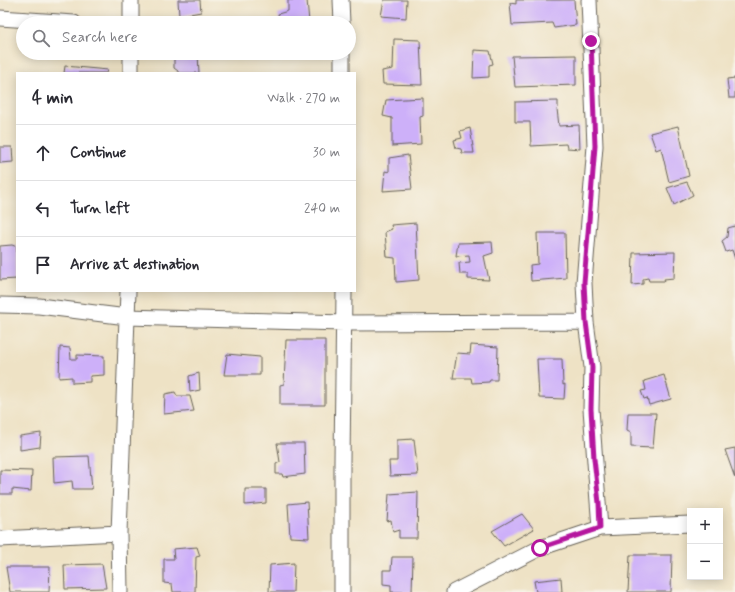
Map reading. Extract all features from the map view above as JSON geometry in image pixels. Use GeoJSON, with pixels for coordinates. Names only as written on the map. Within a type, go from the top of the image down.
{"type":"FeatureCollection","features":[{"type":"Feature","properties":{"kind":"street"},"geometry":{"type":"LineString","coordinates":[[131,0],[131,16]]}},
{"type":"Feature","properties":{"kind":"street"},"geometry":{"type":"LineString","coordinates":[[341,0],[342,16]]}},
{"type":"Feature","properties":{"kind":"street"},"geometry":{"type":"LineString","coordinates":[[590,0],[595,146],[584,283],[586,322],[592,367],[591,409],[600,528]]}},
{"type":"Feature","properties":{"kind":"street"},"geometry":{"type":"LineString","coordinates":[[0,18],[16,19]]}},
{"type":"Feature","properties":{"kind":"street"},"geometry":{"type":"LineString","coordinates":[[131,60],[132,72]]}},
{"type":"Feature","properties":{"kind":"street"},"geometry":{"type":"LineString","coordinates":[[342,60],[342,72]]}},
{"type":"Feature","properties":{"kind":"street"},"geometry":{"type":"LineString","coordinates":[[120,592],[119,532],[128,292]]}},
{"type":"Feature","properties":{"kind":"street"},"geometry":{"type":"LineString","coordinates":[[342,592],[344,292]]}},
{"type":"Feature","properties":{"kind":"street"},"geometry":{"type":"LineString","coordinates":[[0,305],[39,306],[127,317],[344,323],[586,322]]}},
{"type":"Feature","properties":{"kind":"street"},"geometry":{"type":"LineString","coordinates":[[454,592],[540,548],[600,528],[687,524]]}},
{"type":"Feature","properties":{"kind":"street"},"geometry":{"type":"LineString","coordinates":[[0,538],[119,532]]}},
{"type":"Feature","properties":{"kind":"building"},"geometry":{"type":"Polygon","coordinates":[[[178,0],[200,0],[201,12],[179,16],[178,0]]]}},
{"type":"Feature","properties":{"kind":"building"},"geometry":{"type":"Polygon","coordinates":[[[288,0],[307,0],[308,16],[278,16],[278,14],[288,11],[288,0]]]}},
{"type":"Feature","properties":{"kind":"building"},"geometry":{"type":"Polygon","coordinates":[[[384,0],[407,0],[406,18],[381,16],[384,0]]]}},
{"type":"Feature","properties":{"kind":"building"},"geometry":{"type":"Polygon","coordinates":[[[516,0],[574,0],[576,25],[554,28],[552,23],[512,25],[510,3],[516,4],[516,0]]]}},
{"type":"Feature","properties":{"kind":"building"},"geometry":{"type":"Polygon","coordinates":[[[394,39],[420,40],[422,85],[383,84],[382,71],[393,69],[394,39]]]}},
{"type":"Feature","properties":{"kind":"building"},"geometry":{"type":"Polygon","coordinates":[[[474,50],[490,51],[493,64],[489,65],[489,77],[473,78],[474,50]]]}},
{"type":"Feature","properties":{"kind":"building"},"geometry":{"type":"Polygon","coordinates":[[[576,55],[576,85],[515,87],[512,56],[576,55]]]}},
{"type":"Feature","properties":{"kind":"building"},"geometry":{"type":"Polygon","coordinates":[[[174,60],[198,60],[199,72],[178,72],[174,68],[174,60]]]}},
{"type":"Feature","properties":{"kind":"building"},"geometry":{"type":"Polygon","coordinates":[[[65,66],[108,70],[107,72],[64,72],[65,66]]]}},
{"type":"Feature","properties":{"kind":"building"},"geometry":{"type":"Polygon","coordinates":[[[735,78],[735,98],[729,98],[727,79],[735,78]]]}},
{"type":"Feature","properties":{"kind":"building"},"geometry":{"type":"Polygon","coordinates":[[[423,98],[423,116],[420,117],[421,144],[392,146],[392,118],[383,116],[386,100],[423,98]]]}},
{"type":"Feature","properties":{"kind":"building"},"geometry":{"type":"Polygon","coordinates":[[[558,101],[557,109],[559,126],[579,125],[580,149],[567,148],[566,144],[531,146],[530,122],[515,122],[515,102],[558,101]]]}},
{"type":"Feature","properties":{"kind":"building"},"geometry":{"type":"Polygon","coordinates":[[[678,126],[689,176],[669,182],[661,148],[656,150],[650,133],[678,126]]]}},
{"type":"Feature","properties":{"kind":"building"},"geometry":{"type":"Polygon","coordinates":[[[470,128],[474,153],[462,153],[461,149],[456,148],[454,140],[462,138],[460,131],[470,128]]]}},
{"type":"Feature","properties":{"kind":"building"},"geometry":{"type":"Polygon","coordinates":[[[0,147],[12,147],[13,162],[0,163],[0,147]]]}},
{"type":"Feature","properties":{"kind":"building"},"geometry":{"type":"Polygon","coordinates":[[[408,155],[412,189],[383,191],[385,171],[389,172],[389,158],[408,155]]]}},
{"type":"Feature","properties":{"kind":"building"},"geometry":{"type":"Polygon","coordinates":[[[687,182],[693,195],[674,205],[667,188],[687,182]]]}},
{"type":"Feature","properties":{"kind":"building"},"geometry":{"type":"Polygon","coordinates":[[[416,223],[419,280],[396,282],[395,258],[387,257],[385,232],[392,229],[391,225],[416,223]]]}},
{"type":"Feature","properties":{"kind":"building"},"geometry":{"type":"Polygon","coordinates":[[[735,226],[735,259],[732,250],[726,252],[722,241],[727,237],[728,228],[735,226]]]}},
{"type":"Feature","properties":{"kind":"building"},"geometry":{"type":"Polygon","coordinates":[[[537,233],[565,233],[566,278],[531,281],[530,265],[538,264],[537,233]]]}},
{"type":"Feature","properties":{"kind":"building"},"geometry":{"type":"Polygon","coordinates":[[[492,242],[493,253],[484,256],[489,280],[468,279],[468,274],[460,274],[459,263],[470,262],[469,255],[456,256],[458,243],[492,242]]]}},
{"type":"Feature","properties":{"kind":"building"},"geometry":{"type":"Polygon","coordinates":[[[12,245],[16,247],[16,279],[0,280],[0,246],[12,245]]]}},
{"type":"Feature","properties":{"kind":"building"},"geometry":{"type":"Polygon","coordinates":[[[675,252],[674,278],[664,279],[665,281],[649,281],[648,278],[643,279],[643,284],[632,285],[633,253],[675,252]]]}},
{"type":"Feature","properties":{"kind":"building"},"geometry":{"type":"Polygon","coordinates":[[[286,340],[325,340],[325,405],[280,405],[280,385],[284,384],[286,340]]]}},
{"type":"Feature","properties":{"kind":"building"},"geometry":{"type":"Polygon","coordinates":[[[471,345],[498,347],[497,380],[472,383],[471,378],[453,378],[457,353],[470,354],[471,345]]]}},
{"type":"Feature","properties":{"kind":"building"},"geometry":{"type":"Polygon","coordinates":[[[60,347],[70,348],[71,359],[77,359],[77,355],[104,356],[104,375],[90,376],[90,382],[72,383],[72,377],[59,378],[60,347]]]}},
{"type":"Feature","properties":{"kind":"building"},"geometry":{"type":"Polygon","coordinates":[[[227,354],[260,357],[260,375],[224,375],[227,354]]]}},
{"type":"Feature","properties":{"kind":"building"},"geometry":{"type":"Polygon","coordinates":[[[537,359],[562,359],[563,385],[565,384],[564,399],[539,398],[537,359]]]}},
{"type":"Feature","properties":{"kind":"building"},"geometry":{"type":"Polygon","coordinates":[[[199,373],[200,390],[190,392],[189,376],[199,373]]]}},
{"type":"Feature","properties":{"kind":"building"},"geometry":{"type":"Polygon","coordinates":[[[664,375],[671,399],[649,405],[647,398],[644,399],[641,391],[646,390],[644,381],[664,375]]]}},
{"type":"Feature","properties":{"kind":"building"},"geometry":{"type":"Polygon","coordinates":[[[175,392],[177,396],[190,396],[194,411],[164,414],[165,394],[175,392]]]}},
{"type":"Feature","properties":{"kind":"building"},"geometry":{"type":"Polygon","coordinates":[[[628,413],[656,413],[653,448],[631,447],[631,432],[627,430],[628,413]]]}},
{"type":"Feature","properties":{"kind":"building"},"geometry":{"type":"Polygon","coordinates":[[[41,433],[40,447],[20,450],[20,436],[41,433]]]}},
{"type":"Feature","properties":{"kind":"building"},"geometry":{"type":"Polygon","coordinates":[[[414,439],[418,475],[390,476],[389,461],[397,461],[397,440],[414,439]]]}},
{"type":"Feature","properties":{"kind":"building"},"geometry":{"type":"Polygon","coordinates":[[[277,443],[304,443],[305,474],[283,477],[282,474],[276,474],[276,464],[280,462],[277,443]]]}},
{"type":"Feature","properties":{"kind":"building"},"geometry":{"type":"Polygon","coordinates":[[[735,448],[735,478],[725,450],[735,448]]]}},
{"type":"Feature","properties":{"kind":"building"},"geometry":{"type":"Polygon","coordinates":[[[89,456],[92,489],[73,489],[72,481],[54,483],[53,457],[89,456]]]}},
{"type":"Feature","properties":{"kind":"building"},"geometry":{"type":"Polygon","coordinates":[[[0,470],[32,471],[31,491],[12,489],[12,494],[0,494],[0,470]]]}},
{"type":"Feature","properties":{"kind":"building"},"geometry":{"type":"Polygon","coordinates":[[[245,489],[266,489],[266,503],[245,505],[245,489]]]}},
{"type":"Feature","properties":{"kind":"building"},"geometry":{"type":"Polygon","coordinates":[[[418,492],[417,538],[399,538],[399,530],[393,532],[391,520],[387,521],[389,494],[418,492]]]}},
{"type":"Feature","properties":{"kind":"building"},"geometry":{"type":"Polygon","coordinates":[[[307,502],[309,538],[290,537],[288,504],[307,502]]]}},
{"type":"Feature","properties":{"kind":"building"},"geometry":{"type":"Polygon","coordinates":[[[522,514],[534,529],[504,546],[492,531],[522,514]]]}},
{"type":"Feature","properties":{"kind":"building"},"geometry":{"type":"Polygon","coordinates":[[[197,547],[200,556],[196,557],[195,592],[173,592],[172,584],[164,583],[164,559],[174,559],[173,549],[197,547]]]}},
{"type":"Feature","properties":{"kind":"building"},"geometry":{"type":"Polygon","coordinates":[[[630,555],[672,555],[671,592],[628,592],[630,555]]]}},
{"type":"Feature","properties":{"kind":"building"},"geometry":{"type":"Polygon","coordinates":[[[392,557],[413,557],[412,592],[391,592],[391,585],[383,584],[383,570],[391,570],[392,557]]]}},
{"type":"Feature","properties":{"kind":"building"},"geometry":{"type":"Polygon","coordinates":[[[294,563],[293,592],[269,592],[270,565],[294,563]]]}},
{"type":"Feature","properties":{"kind":"building"},"geometry":{"type":"Polygon","coordinates":[[[102,564],[106,588],[65,589],[64,565],[102,564]]]}},
{"type":"Feature","properties":{"kind":"building"},"geometry":{"type":"Polygon","coordinates":[[[6,567],[50,567],[49,592],[10,592],[6,567]]]}},
{"type":"Feature","properties":{"kind":"building"},"geometry":{"type":"Polygon","coordinates":[[[561,578],[562,592],[536,592],[534,581],[561,578]]]}},
{"type":"Feature","properties":{"kind":"route"},"geometry":{"type":"LineString","coordinates":[[540,548],[600,528],[591,409],[592,367],[586,322],[584,283],[595,146],[591,41]]}}]}
